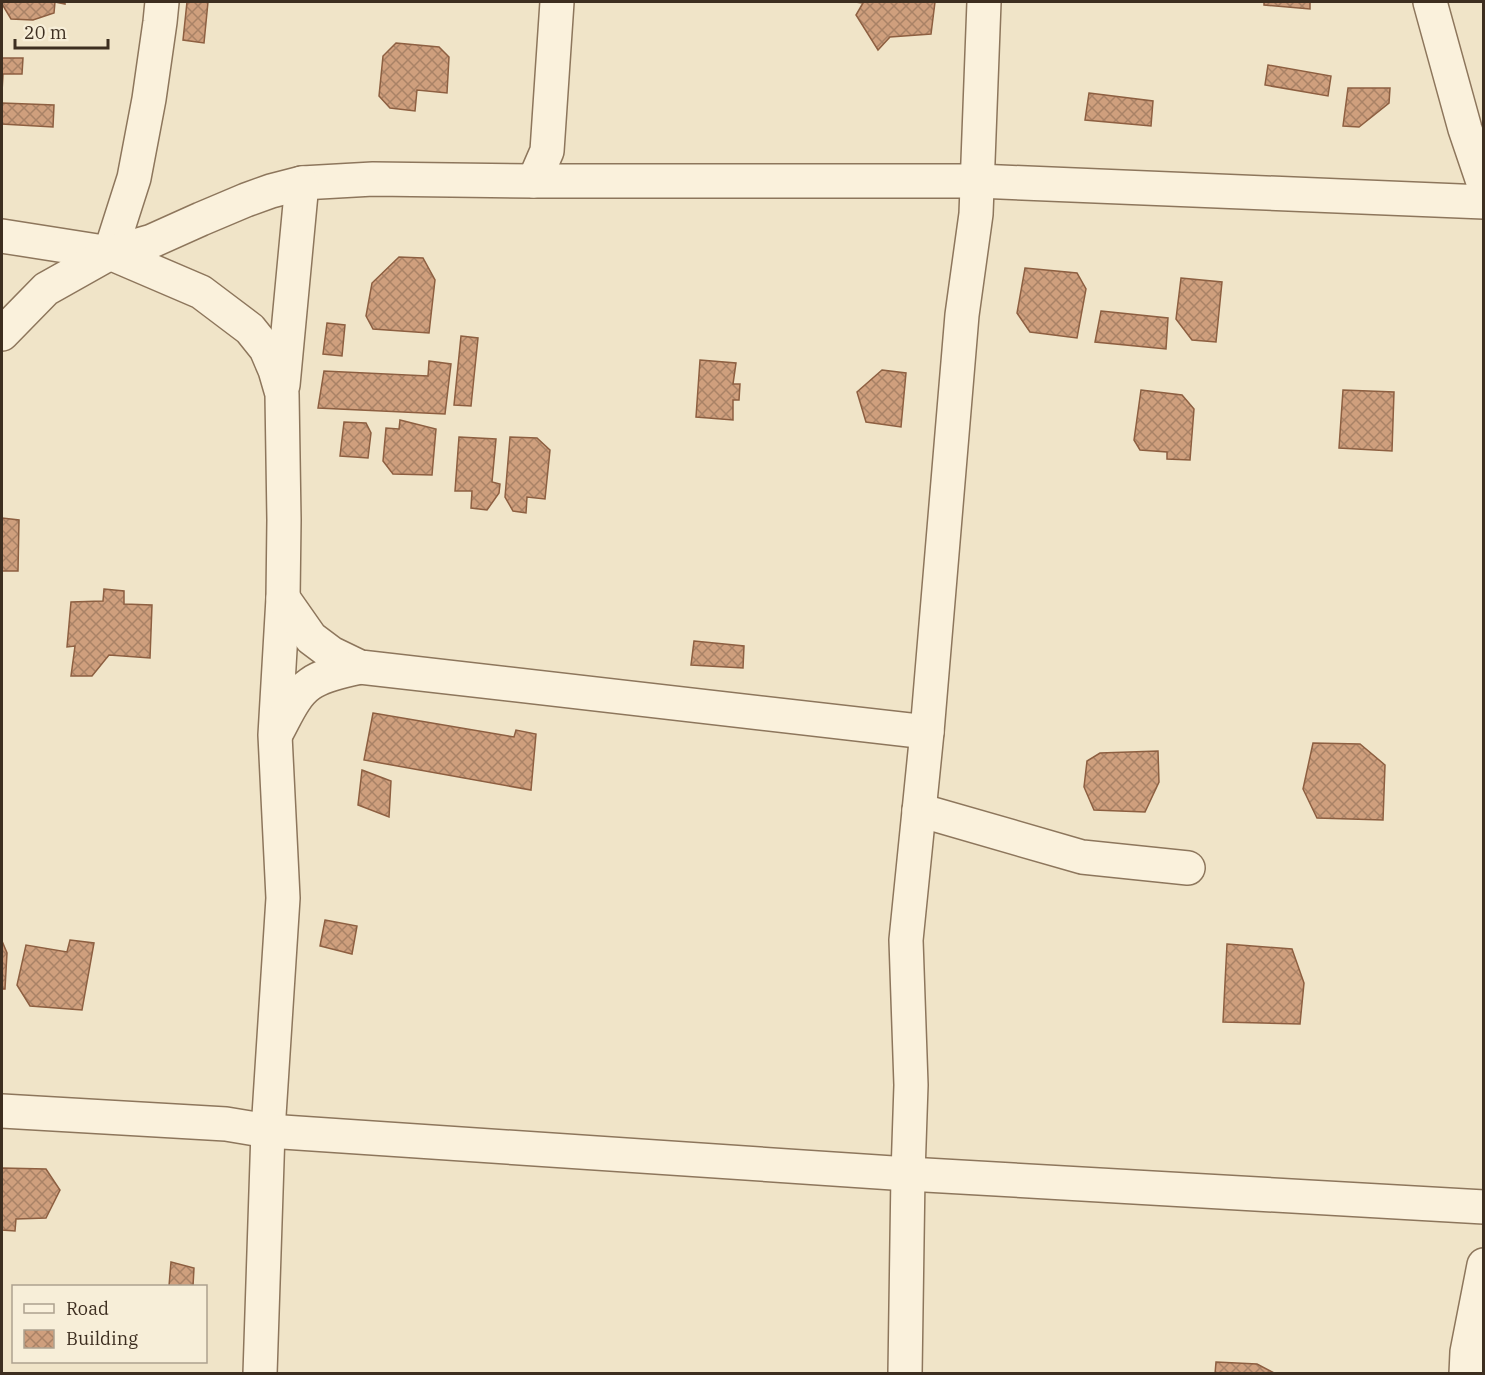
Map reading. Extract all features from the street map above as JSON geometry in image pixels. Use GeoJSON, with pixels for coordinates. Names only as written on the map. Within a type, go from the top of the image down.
{"type":"FeatureCollection","features":[{"type":"Feature","properties":{"kind":"street"},"geometry":{"type":"LineString","coordinates":[[110,253],[134,178],[149,99],[162,2]]}},
{"type":"Feature","properties":{"kind":"street"},"geometry":{"type":"LineString","coordinates":[[534,181],[548,151],[557,2]]}},
{"type":"Feature","properties":{"kind":"street"},"geometry":{"type":"LineString","coordinates":[[905,1374],[911,1085],[906,940],[927,732],[961,327],[976,213],[984,2]]}},
{"type":"Feature","properties":{"kind":"street"},"geometry":{"type":"LineString","coordinates":[[1430,2],[1465,129],[1484,185]]}},
{"type":"Feature","properties":{"kind":"street"},"geometry":{"type":"LineString","coordinates":[[2,334],[46,289],[110,253],[152,241],[246,200],[302,183],[373,179],[977,181],[1484,202]]}},
{"type":"Feature","properties":{"kind":"street"},"geometry":{"type":"LineString","coordinates":[[260,1374],[268,1131],[283,898],[275,735],[283,598],[282,394],[302,183]]}},
{"type":"Feature","properties":{"kind":"street"},"geometry":{"type":"LineString","coordinates":[[2,236],[110,253],[201,292],[250,329],[266,349],[282,394]]}},
{"type":"Feature","properties":{"kind":"street"},"geometry":{"type":"LineString","coordinates":[[283,598],[311,638],[331,653],[360,667],[927,732]]}},
{"type":"Feature","properties":{"kind":"street"},"geometry":{"type":"LineString","coordinates":[[275,735],[297,697],[309,685],[322,678],[360,667]]}},
{"type":"Feature","properties":{"kind":"street"},"geometry":{"type":"LineString","coordinates":[[919,810],[1082,857],[1188,868]]}},
{"type":"Feature","properties":{"kind":"street"},"geometry":{"type":"LineString","coordinates":[[2,1111],[226,1124],[268,1131],[908,1174],[1484,1207]]}},
{"type":"Feature","properties":{"kind":"street"},"geometry":{"type":"LineString","coordinates":[[1466,1374],[1467,1352],[1484,1265]]}},
{"type":"Feature","properties":{"kind":"building"},"geometry":{"type":"Polygon","coordinates":[[[2,2],[55,2],[54,13],[33,20],[11,19],[2,2]]]}},
{"type":"Feature","properties":{"kind":"building"},"geometry":{"type":"Polygon","coordinates":[[[187,2],[208,2],[204,43],[183,40],[187,2]]]}},
{"type":"Feature","properties":{"kind":"building"},"geometry":{"type":"Polygon","coordinates":[[[855,2],[935,2],[931,34],[890,37],[878,50],[856,15],[863,3],[855,2]]]}},
{"type":"Feature","properties":{"kind":"building"},"geometry":{"type":"Polygon","coordinates":[[[1264,2],[1310,2],[1310,9],[1264,5],[1264,2]]]}},
{"type":"Feature","properties":{"kind":"building"},"geometry":{"type":"Polygon","coordinates":[[[396,43],[439,47],[449,57],[447,93],[417,90],[415,111],[390,108],[379,96],[383,56],[396,43]]]}},
{"type":"Feature","properties":{"kind":"building"},"geometry":{"type":"Polygon","coordinates":[[[2,58],[23,58],[22,74],[3,74],[2,92],[2,58]]]}},
{"type":"Feature","properties":{"kind":"building"},"geometry":{"type":"Polygon","coordinates":[[[1268,65],[1331,76],[1328,96],[1265,85],[1268,65]]]}},
{"type":"Feature","properties":{"kind":"building"},"geometry":{"type":"Polygon","coordinates":[[[1348,88],[1390,88],[1389,103],[1359,127],[1343,126],[1348,88]]]}},
{"type":"Feature","properties":{"kind":"building"},"geometry":{"type":"Polygon","coordinates":[[[1089,93],[1153,101],[1151,126],[1085,120],[1089,93]]]}},
{"type":"Feature","properties":{"kind":"building"},"geometry":{"type":"Polygon","coordinates":[[[2,103],[54,105],[53,127],[2,124],[2,103]]]}},
{"type":"Feature","properties":{"kind":"building"},"geometry":{"type":"Polygon","coordinates":[[[399,257],[423,258],[435,280],[429,333],[373,329],[366,316],[372,283],[399,257]]]}},
{"type":"Feature","properties":{"kind":"building"},"geometry":{"type":"Polygon","coordinates":[[[1025,268],[1077,273],[1086,289],[1077,338],[1030,332],[1017,313],[1025,268]]]}},
{"type":"Feature","properties":{"kind":"building"},"geometry":{"type":"Polygon","coordinates":[[[1181,278],[1222,282],[1216,342],[1192,340],[1176,319],[1181,278]]]}},
{"type":"Feature","properties":{"kind":"building"},"geometry":{"type":"Polygon","coordinates":[[[1101,311],[1168,318],[1166,349],[1095,342],[1101,311]]]}},
{"type":"Feature","properties":{"kind":"building"},"geometry":{"type":"Polygon","coordinates":[[[327,323],[345,325],[342,356],[323,354],[327,323]]]}},
{"type":"Feature","properties":{"kind":"building"},"geometry":{"type":"Polygon","coordinates":[[[461,336],[478,338],[471,406],[454,405],[461,336]]]}},
{"type":"Feature","properties":{"kind":"building"},"geometry":{"type":"Polygon","coordinates":[[[700,360],[736,363],[733,384],[740,384],[739,400],[733,400],[733,420],[696,417],[700,360]]]}},
{"type":"Feature","properties":{"kind":"building"},"geometry":{"type":"Polygon","coordinates":[[[429,361],[451,364],[445,414],[318,408],[324,371],[428,376],[429,361]]]}},
{"type":"Feature","properties":{"kind":"building"},"geometry":{"type":"Polygon","coordinates":[[[882,370],[906,373],[901,427],[866,422],[857,392],[882,370]]]}},
{"type":"Feature","properties":{"kind":"building"},"geometry":{"type":"Polygon","coordinates":[[[1141,390],[1182,395],[1194,409],[1190,460],[1167,459],[1167,452],[1140,450],[1134,440],[1141,390]]]}},
{"type":"Feature","properties":{"kind":"building"},"geometry":{"type":"Polygon","coordinates":[[[1343,390],[1394,392],[1392,451],[1339,448],[1343,390]]]}},
{"type":"Feature","properties":{"kind":"building"},"geometry":{"type":"Polygon","coordinates":[[[400,420],[436,429],[432,475],[393,474],[383,461],[386,428],[399,429],[400,420]]]}},
{"type":"Feature","properties":{"kind":"building"},"geometry":{"type":"Polygon","coordinates":[[[344,422],[366,423],[371,433],[368,458],[340,456],[344,422]]]}},
{"type":"Feature","properties":{"kind":"building"},"geometry":{"type":"Polygon","coordinates":[[[459,437],[496,439],[492,482],[500,484],[499,493],[487,510],[471,508],[472,491],[455,491],[459,437]]]}},
{"type":"Feature","properties":{"kind":"building"},"geometry":{"type":"Polygon","coordinates":[[[510,437],[537,438],[550,450],[545,499],[527,497],[526,513],[513,511],[505,497],[510,437]]]}},
{"type":"Feature","properties":{"kind":"building"},"geometry":{"type":"Polygon","coordinates":[[[2,518],[19,520],[18,571],[2,571],[2,518]]]}},
{"type":"Feature","properties":{"kind":"building"},"geometry":{"type":"Polygon","coordinates":[[[104,589],[124,591],[124,604],[152,605],[150,658],[109,655],[92,676],[71,676],[75,646],[67,647],[71,602],[103,601],[104,589]]]}},
{"type":"Feature","properties":{"kind":"building"},"geometry":{"type":"Polygon","coordinates":[[[694,641],[744,646],[743,668],[691,665],[694,641]]]}},
{"type":"Feature","properties":{"kind":"building"},"geometry":{"type":"Polygon","coordinates":[[[373,713],[514,737],[516,730],[536,734],[531,790],[364,760],[373,713]]]}},
{"type":"Feature","properties":{"kind":"building"},"geometry":{"type":"Polygon","coordinates":[[[1313,743],[1360,744],[1385,765],[1383,820],[1317,818],[1303,789],[1313,743]]]}},
{"type":"Feature","properties":{"kind":"building"},"geometry":{"type":"Polygon","coordinates":[[[1158,751],[1159,782],[1145,812],[1094,810],[1084,787],[1087,761],[1100,753],[1158,751]]]}},
{"type":"Feature","properties":{"kind":"building"},"geometry":{"type":"Polygon","coordinates":[[[362,770],[391,781],[389,817],[358,805],[362,770]]]}},
{"type":"Feature","properties":{"kind":"building"},"geometry":{"type":"Polygon","coordinates":[[[325,920],[357,926],[352,954],[320,946],[325,920]]]}},
{"type":"Feature","properties":{"kind":"building"},"geometry":{"type":"Polygon","coordinates":[[[70,940],[94,943],[82,1010],[30,1006],[17,985],[26,945],[67,952],[70,940]]]}},
{"type":"Feature","properties":{"kind":"building"},"geometry":{"type":"Polygon","coordinates":[[[2,941],[7,953],[5,989],[2,989],[2,941]]]}},
{"type":"Feature","properties":{"kind":"building"},"geometry":{"type":"Polygon","coordinates":[[[1227,944],[1292,949],[1304,983],[1300,1024],[1223,1022],[1227,944]]]}},
{"type":"Feature","properties":{"kind":"building"},"geometry":{"type":"Polygon","coordinates":[[[2,1168],[46,1169],[60,1190],[46,1218],[16,1219],[15,1231],[2,1230],[2,1168]]]}},
{"type":"Feature","properties":{"kind":"building"},"geometry":{"type":"Polygon","coordinates":[[[171,1262],[194,1268],[193,1285],[169,1285],[171,1262]]]}},
{"type":"Feature","properties":{"kind":"building"},"geometry":{"type":"Polygon","coordinates":[[[1216,1362],[1257,1364],[1276,1374],[1215,1374],[1216,1362]]]}}]}
